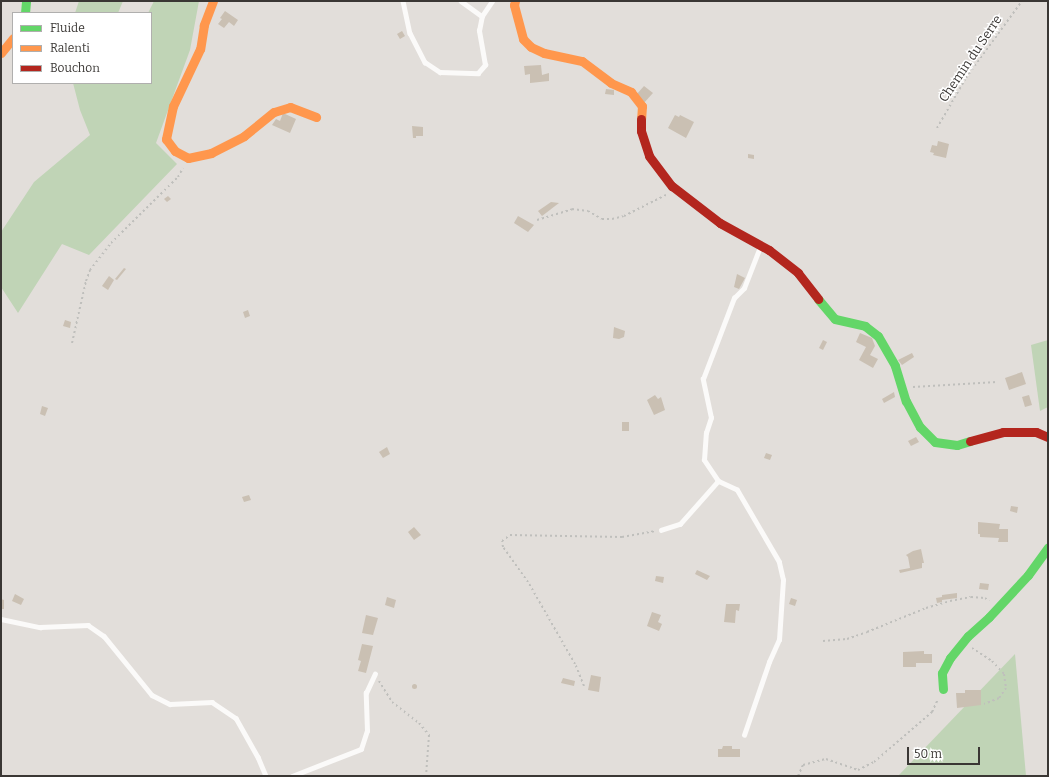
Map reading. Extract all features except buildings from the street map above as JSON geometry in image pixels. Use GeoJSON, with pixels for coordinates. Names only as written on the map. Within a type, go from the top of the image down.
{"type":"FeatureCollection","features":[{"type":"Feature","properties":{"kind":"street"},"geometry":{"type":"LineString","coordinates":[[25,12],[26,1]]}},
{"type":"Feature","properties":{"kind":"street"},"geometry":{"type":"LineString","coordinates":[[213,1],[204,25],[200,49],[173,106],[166,139],[175,151],[188,158],[211,153],[244,136],[274,112],[290,107],[316,117]]}},
{"type":"Feature","properties":{"kind":"street"},"geometry":{"type":"LineString","coordinates":[[515,1],[514,5],[523,39],[531,47],[544,53],[582,61],[611,83],[632,92],[642,106],[641,131],[649,156],[676,189],[720,223],[761,246],[798,273],[835,319],[866,326],[878,336],[895,366],[906,401],[920,428],[935,442],[957,445],[1003,432],[1036,432],[1048,438]]}},
{"type":"Feature","properties":{"kind":"street"},"geometry":{"type":"LineString","coordinates":[[1,53],[12,39]]}},
{"type":"Feature","properties":{"kind":"street"},"geometry":{"type":"LineString","coordinates":[[944,689],[942,673],[950,658],[963,641],[1028,575],[1048,547]]}},
{"type":"Feature","properties":{"kind":"lane"},"geometry":{"type":"LineString","coordinates":[[403,1],[410,33],[425,62],[440,72],[478,73],[485,65],[479,31],[482,16],[492,1]]}},
{"type":"Feature","properties":{"kind":"lane"},"geometry":{"type":"LineString","coordinates":[[461,1],[482,16]]}},
{"type":"Feature","properties":{"kind":"lane"},"geometry":{"type":"LineString","coordinates":[[744,735],[769,662],[779,640],[783,580],[779,562],[738,490],[718,482],[704,460],[706,433],[711,418],[704,379],[734,298],[744,288],[761,246]]}},
{"type":"Feature","properties":{"kind":"lane"},"geometry":{"type":"LineString","coordinates":[[661,530],[680,524],[718,482]]}},
{"type":"Feature","properties":{"kind":"lane"},"geometry":{"type":"LineString","coordinates":[[1,619],[40,627],[88,625],[104,636],[152,695],[170,704],[212,702],[236,718],[258,757],[266,776]]}},
{"type":"Feature","properties":{"kind":"lane"},"geometry":{"type":"LineString","coordinates":[[292,776],[361,748],[366,731],[366,693],[375,674]]}},
{"type":"Feature","properties":{"kind":"path","name":"Chemin du Serre"},"geometry":{"type":"LineString","coordinates":[[937,128],[966,78],[1022,1]]}},
{"type":"Feature","properties":{"kind":"path"},"geometry":{"type":"LineString","coordinates":[[72,343],[86,281],[90,270],[111,243],[178,177],[188,158]]}},
{"type":"Feature","properties":{"kind":"path"},"geometry":{"type":"LineString","coordinates":[[537,220],[572,209],[588,212],[602,219],[612,220],[624,216],[676,189]]}},
{"type":"Feature","properties":{"kind":"path"},"geometry":{"type":"LineString","coordinates":[[902,388],[997,382]]}},
{"type":"Feature","properties":{"kind":"path"},"geometry":{"type":"LineString","coordinates":[[584,686],[575,664],[528,582],[503,547],[502,541],[510,536],[622,537],[661,530]]}},
{"type":"Feature","properties":{"kind":"path"},"geometry":{"type":"LineString","coordinates":[[823,641],[847,639],[860,635],[926,608],[950,601],[971,597],[984,598],[999,606]]}},
{"type":"Feature","properties":{"kind":"path"},"geometry":{"type":"LineString","coordinates":[[963,641],[992,662],[1004,674],[1006,688],[999,698],[984,704]]}},
{"type":"Feature","properties":{"kind":"path"},"geometry":{"type":"LineString","coordinates":[[375,674],[392,702],[418,723],[429,735],[426,776]]}},
{"type":"Feature","properties":{"kind":"path"},"geometry":{"type":"LineString","coordinates":[[798,776],[803,765],[826,759],[858,770],[874,762],[932,712],[944,689]]}},
{"type":"Feature","properties":{"kind":"green space"},"geometry":{"type":"Polygon","coordinates":[[[79,1],[123,1],[118,12],[75,12],[79,1]]]}},
{"type":"Feature","properties":{"kind":"green space"},"geometry":{"type":"Polygon","coordinates":[[[154,1],[199,1],[190,50],[156,143],[177,164],[89,255],[62,244],[18,313],[1,287],[1,232],[34,182],[90,135],[80,110],[73,84],[152,84],[152,12],[148,12],[154,1]]]}},
{"type":"Feature","properties":{"kind":"green space"},"geometry":{"type":"Polygon","coordinates":[[[1048,340],[1048,407],[1040,411],[1031,345],[1048,340]]]}},
{"type":"Feature","properties":{"kind":"green space"},"geometry":{"type":"Polygon","coordinates":[[[1015,654],[1026,776],[898,776],[1015,654]]]}},
{"type":"Feature","properties":{"kind":"traffic: fast"},"geometry":{"type":"LineString","coordinates":[[25,12],[26,1]]}},
{"type":"Feature","properties":{"kind":"traffic: fast"},"geometry":{"type":"LineString","coordinates":[[818,299],[835,319],[865,326],[878,336],[895,366],[906,401],[920,427],[935,442],[957,445],[970,441]]}},
{"type":"Feature","properties":{"kind":"traffic: fast"},"geometry":{"type":"LineString","coordinates":[[943,689],[942,673],[950,658],[968,636],[989,617],[1028,575],[1048,547]]}},
{"type":"Feature","properties":{"kind":"traffic: slow"},"geometry":{"type":"LineString","coordinates":[[213,1],[204,25],[200,49],[173,106],[166,139],[175,151],[188,158],[211,153],[244,136],[274,112],[290,107],[316,117]]}},
{"type":"Feature","properties":{"kind":"traffic: slow"},"geometry":{"type":"LineString","coordinates":[[515,1],[514,5],[523,39],[531,47],[544,53],[582,61],[611,83],[631,92],[642,106],[641,119]]}},
{"type":"Feature","properties":{"kind":"traffic: slow"},"geometry":{"type":"LineString","coordinates":[[1,53],[12,39]]}},
{"type":"Feature","properties":{"kind":"traffic: jam"},"geometry":{"type":"LineString","coordinates":[[641,119],[641,131],[649,156],[672,186],[720,223],[769,250],[798,273],[818,299]]}},
{"type":"Feature","properties":{"kind":"traffic: jam"},"geometry":{"type":"LineString","coordinates":[[970,441],[1003,432],[1036,432],[1048,437]]}}]}
